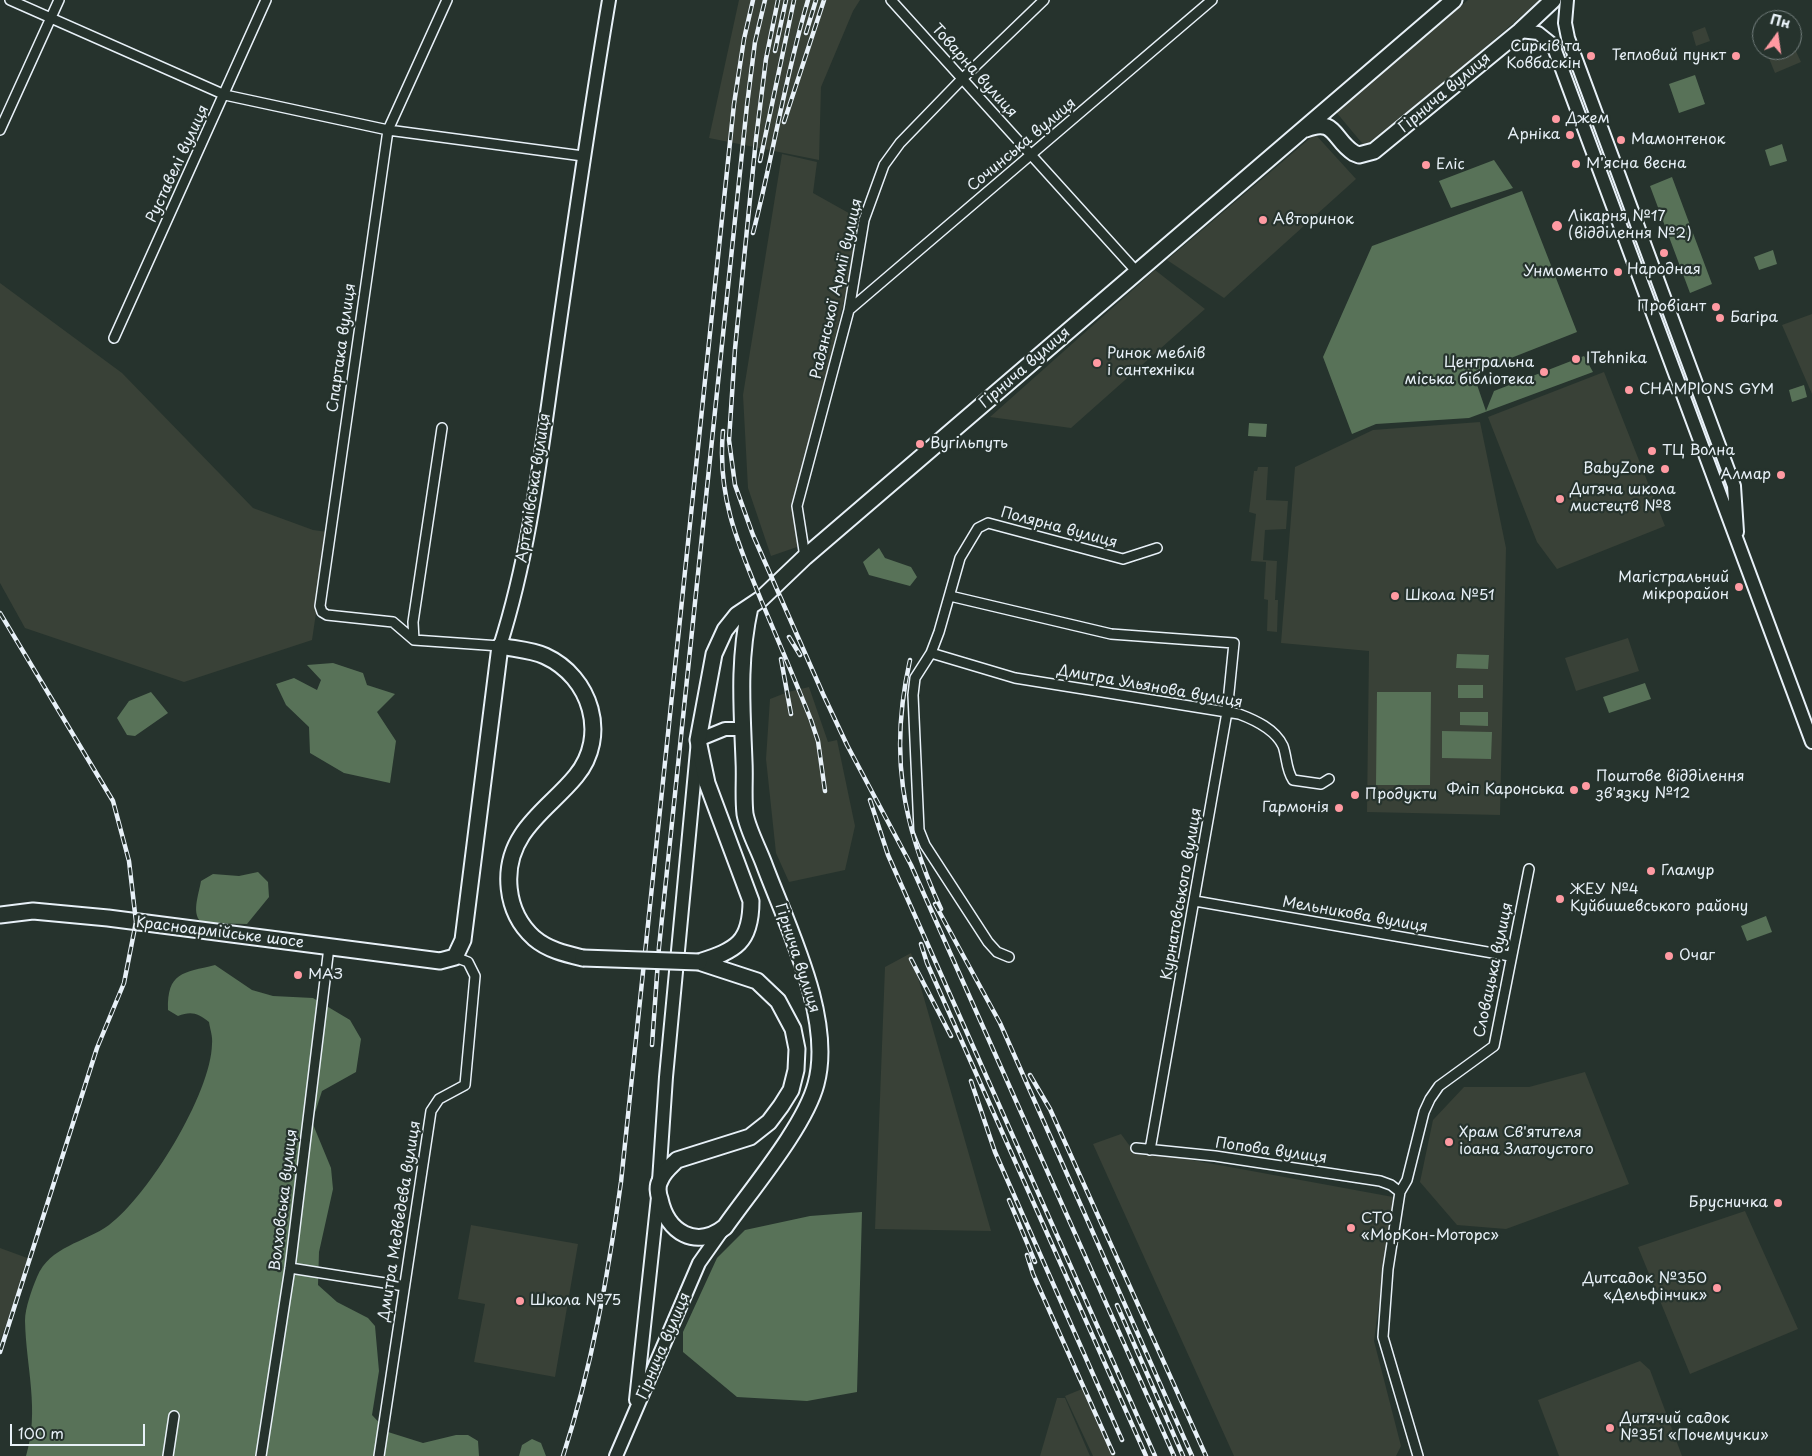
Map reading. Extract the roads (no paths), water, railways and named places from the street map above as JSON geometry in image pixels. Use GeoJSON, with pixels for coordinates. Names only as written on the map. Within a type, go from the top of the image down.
{"type":"FeatureCollection","features":[{"type":"Feature","properties":{"kind":"main road","name":"Артемівська вулиця"},"geometry":{"type":"LineString","coordinates":[[455,957],[463,940],[500,646],[509,618],[528,534],[583,156],[608,0]]}},
{"type":"Feature","properties":{"kind":"main road","name":"Гірнича вулиця"},"geometry":{"type":"LineString","coordinates":[[634,1415],[659,1188],[666,1078],[698,740],[714,654],[725,630],[737,615],[750,607],[805,557],[1454,0]]}},
{"type":"Feature","properties":{"kind":"main road","name":"Гірнича вулиця"},"geometry":{"type":"LineString","coordinates":[[1334,131],[1354,153],[1359,155],[1374,151],[1520,31],[1553,0]]}},
{"type":"Feature","properties":{"kind":"main road"},"geometry":{"type":"LineString","coordinates":[[1567,0],[1565,23],[1568,38],[1734,486],[1738,542]]}},
{"type":"Feature","properties":{"kind":"main road"},"geometry":{"type":"LineString","coordinates":[[1520,31],[1538,34],[1553,45]]}},
{"type":"Feature","properties":{"kind":"main road"},"geometry":{"type":"LineString","coordinates":[[1568,38],[1562,35],[1558,36],[1554,39],[1553,45],[1812,742]]}},
{"type":"Feature","properties":{"kind":"main road"},"geometry":{"type":"LineString","coordinates":[[1334,131],[1330,114],[1336,101]]}},
{"type":"Feature","properties":{"kind":"main road"},"geometry":{"type":"LineString","coordinates":[[1302,130],[1320,124],[1334,131]]}},
{"type":"Feature","properties":{"kind":"main road"},"geometry":{"type":"LineString","coordinates":[[1718,490],[1725,496],[1729,495],[1734,486]]}},
{"type":"Feature","properties":{"kind":"main road","name":"Гірнича вулиця"},"geometry":{"type":"LineString","coordinates":[[616,1456],[699,1263],[807,1107],[818,1076],[821,1043],[816,1010],[806,977],[746,815],[740,670],[744,635],[750,607]]}},
{"type":"Feature","properties":{"kind":"main road"},"geometry":{"type":"LineString","coordinates":[[500,646],[544,656],[561,666],[579,685],[591,707],[594,723],[590,749],[585,762],[576,776],[522,834],[514,851],[508,890],[521,924],[535,939],[552,950],[583,958],[699,962],[757,981],[778,1001],[793,1029],[797,1049],[796,1070],[791,1090],[769,1122],[750,1137],[677,1160],[668,1168],[659,1188],[662,1211],[675,1229],[689,1237],[702,1238],[715,1235],[725,1227]]}},
{"type":"Feature","properties":{"kind":"main road"},"geometry":{"type":"LineString","coordinates":[[699,962],[724,954],[741,942],[751,922],[751,901],[707,783],[698,740],[725,730],[743,728]]}},
{"type":"Feature","properties":{"kind":"main road","name":"Красноармійське шосе"},"geometry":{"type":"LineString","coordinates":[[0,915],[33,911],[108,918],[440,961],[455,957]]}},
{"type":"Feature","properties":{"kind":"street"},"geometry":{"type":"LineString","coordinates":[[10,0],[225,95],[388,130],[583,156]]}},
{"type":"Feature","properties":{"kind":"street"},"geometry":{"type":"LineString","coordinates":[[0,130],[59,0]]}},
{"type":"Feature","properties":{"kind":"street","name":"Руставелі вулиця"},"geometry":{"type":"LineString","coordinates":[[114,338],[225,95],[266,0]]}},
{"type":"Feature","properties":{"kind":"street","name":"Спартака вулиця"},"geometry":{"type":"LineString","coordinates":[[414,640],[393,622],[327,615],[322,612],[320,606],[388,130],[447,0]]}},
{"type":"Feature","properties":{"kind":"street","name":"Товарна вулиця"},"geometry":{"type":"LineString","coordinates":[[891,0],[1137,272]]}},
{"type":"Feature","properties":{"kind":"street","name":"Радянської Армії вулиця"},"geometry":{"type":"LineString","coordinates":[[805,557],[797,506],[848,310],[864,220],[884,165],[900,143],[962,78],[1044,0]]}},
{"type":"Feature","properties":{"kind":"street","name":"Сочинська вулиця"},"geometry":{"type":"LineString","coordinates":[[848,310],[1212,0]]}},
{"type":"Feature","properties":{"kind":"street"},"geometry":{"type":"LineString","coordinates":[[442,428],[413,622],[414,640],[500,646]]}},
{"type":"Feature","properties":{"kind":"street","name":"Полярна вулиця"},"geometry":{"type":"LineString","coordinates":[[950,596],[960,558],[982,524],[988,523],[1123,559],[1157,548]]}},
{"type":"Feature","properties":{"kind":"street"},"geometry":{"type":"LineString","coordinates":[[950,596],[931,653],[919,670],[914,686],[919,830],[925,845],[988,942],[997,952],[1009,957]]}},
{"type":"Feature","properties":{"kind":"street","name":"Курнатовського вулиця"},"geometry":{"type":"LineString","coordinates":[[950,596],[1110,634],[1234,643],[1227,712],[1150,1150]]}},
{"type":"Feature","properties":{"kind":"street","name":"Дмитра Ульянова вулиця"},"geometry":{"type":"LineString","coordinates":[[931,653],[1015,678],[1248,717],[1264,725],[1283,746],[1289,774],[1293,780],[1320,784],[1329,778]]}},
{"type":"Feature","properties":{"kind":"street","name":"Словацька вулиця"},"geometry":{"type":"LineString","coordinates":[[1418,1456],[1383,1338],[1388,1269],[1400,1192],[1407,1180],[1424,1112],[1430,1099],[1439,1086],[1494,1046],[1510,956],[1529,870]]}},
{"type":"Feature","properties":{"kind":"street","name":"Мельникова вулиця"},"geometry":{"type":"LineString","coordinates":[[1195,902],[1510,956]]}},
{"type":"Feature","properties":{"kind":"street","name":"Волховська вулиця"},"geometry":{"type":"LineString","coordinates":[[262,1456],[290,1268],[329,947]]}},
{"type":"Feature","properties":{"kind":"street","name":"Дмитра Медведєва вулиця"},"geometry":{"type":"LineString","coordinates":[[379,1456],[431,1111],[439,1099],[465,1085],[475,976],[468,962],[455,957]]}},
{"type":"Feature","properties":{"kind":"street","name":"Попова вулиця"},"geometry":{"type":"LineString","coordinates":[[1136,1148],[1215,1156],[1380,1181],[1391,1185],[1400,1192]]}},
{"type":"Feature","properties":{"kind":"street"},"geometry":{"type":"LineString","coordinates":[[290,1268],[404,1286]]}},
{"type":"Feature","properties":{"kind":"street"},"geometry":{"type":"LineString","coordinates":[[168,1456],[174,1416]]}},
{"type":"Feature","properties":{"kind":"railway"},"geometry":{"type":"LineString","coordinates":[[563,1456],[591,1355],[611,1252],[621,1182],[734,104],[744,39],[753,0]]}},
{"type":"Feature","properties":{"kind":"railway"},"geometry":{"type":"LineString","coordinates":[[652,1045],[659,947],[747,105],[755,42],[765,0]]}},
{"type":"Feature","properties":{"kind":"railway"},"geometry":{"type":"LineString","coordinates":[[778,0],[766,59],[756,139],[735,349],[729,440],[735,485],[753,535],[823,694],[847,745],[911,865],[1174,1456]]}},
{"type":"Feature","properties":{"kind":"railway"},"geometry":{"type":"LineString","coordinates":[[775,51],[786,0]]}},
{"type":"Feature","properties":{"kind":"railway"},"geometry":{"type":"LineString","coordinates":[[760,161],[794,0]]}},
{"type":"Feature","properties":{"kind":"railway"},"geometry":{"type":"LineString","coordinates":[[753,233],[808,0]]}},
{"type":"Feature","properties":{"kind":"railway"},"geometry":{"type":"LineString","coordinates":[[806,33],[816,0]]}},
{"type":"Feature","properties":{"kind":"railway"},"geometry":{"type":"LineString","coordinates":[[784,122],[824,0]]}},
{"type":"Feature","properties":{"kind":"railway"},"geometry":{"type":"LineString","coordinates":[[723,431],[723,476],[731,518],[752,579],[811,720],[818,741],[825,791]]}},
{"type":"Feature","properties":{"kind":"railway"},"geometry":{"type":"LineString","coordinates":[[0,613],[113,801],[129,861],[136,922],[124,983],[97,1048],[0,1352]]}},
{"type":"Feature","properties":{"kind":"railway"},"geometry":{"type":"LineString","coordinates":[[789,637],[800,655]]}},
{"type":"Feature","properties":{"kind":"railway"},"geometry":{"type":"LineString","coordinates":[[781,659],[791,714]]}},
{"type":"Feature","properties":{"kind":"railway"},"geometry":{"type":"LineString","coordinates":[[910,660],[901,726],[900,757],[903,788],[917,847],[941,909]]}},
{"type":"Feature","properties":{"kind":"railway"},"geometry":{"type":"LineString","coordinates":[[870,800],[888,855],[1155,1456]]}},
{"type":"Feature","properties":{"kind":"railway"},"geometry":{"type":"LineString","coordinates":[[935,904],[1000,1023],[1192,1456]]}},
{"type":"Feature","properties":{"kind":"railway"},"geometry":{"type":"LineString","coordinates":[[921,944],[927,963],[1146,1456]]}},
{"type":"Feature","properties":{"kind":"railway"},"geometry":{"type":"LineString","coordinates":[[911,959],[951,1036]]}},
{"type":"Feature","properties":{"kind":"railway"},"geometry":{"type":"LineString","coordinates":[[1030,1075],[1050,1109],[1206,1456]]}},
{"type":"Feature","properties":{"kind":"railway"},"geometry":{"type":"LineString","coordinates":[[971,1081],[995,1152],[1122,1440]]}},
{"type":"Feature","properties":{"kind":"railway"},"geometry":{"type":"LineString","coordinates":[[1009,1200],[1035,1262]]}},
{"type":"Feature","properties":{"kind":"railway"},"geometry":{"type":"LineString","coordinates":[[1027,1255],[1033,1274],[1113,1453]]}},
{"type":"Feature","properties":{"kind":"railway"},"geometry":{"type":"LineString","coordinates":[[1117,1305],[1183,1456]]}},
{"type":"Feature","properties":{"kind":"place","name":"Сирків та Ковбаскін"},"geometry":{"type":"Point","coordinates":[1591,56]}},
{"type":"Feature","properties":{"kind":"place","name":"Тепловий пункт"},"geometry":{"type":"Point","coordinates":[1736,56]}},
{"type":"Feature","properties":{"kind":"place","name":"Джем"},"geometry":{"type":"Point","coordinates":[1556,119]}},
{"type":"Feature","properties":{"kind":"place","name":"Арніка"},"geometry":{"type":"Point","coordinates":[1570,135]}},
{"type":"Feature","properties":{"kind":"place","name":"Мамонтенок"},"geometry":{"type":"Point","coordinates":[1621,140]}},
{"type":"Feature","properties":{"kind":"place","name":"М'ясна весна"},"geometry":{"type":"Point","coordinates":[1576,164]}},
{"type":"Feature","properties":{"kind":"place","name":"Еліс"},"geometry":{"type":"Point","coordinates":[1426,165]}},
{"type":"Feature","properties":{"kind":"place","name":"Авторинок"},"geometry":{"type":"Point","coordinates":[1263,220]}},
{"type":"Feature","properties":{"kind":"place","name":"Лікарня №17 (відділення №2)"},"geometry":{"type":"Point","coordinates":[1557,226]}},
{"type":"Feature","properties":{"kind":"place","name":"Народная"},"geometry":{"type":"Point","coordinates":[1664,253]}},
{"type":"Feature","properties":{"kind":"place","name":"Унмоменто"},"geometry":{"type":"Point","coordinates":[1618,272]}},
{"type":"Feature","properties":{"kind":"place","name":"Провіант"},"geometry":{"type":"Point","coordinates":[1716,307]}},
{"type":"Feature","properties":{"kind":"place","name":"Багіра"},"geometry":{"type":"Point","coordinates":[1720,318]}},
{"type":"Feature","properties":{"kind":"place","name":"ITehnika"},"geometry":{"type":"Point","coordinates":[1576,359]}},
{"type":"Feature","properties":{"kind":"place","name":"Ринок меблів і сантехніки"},"geometry":{"type":"Point","coordinates":[1097,363]}},
{"type":"Feature","properties":{"kind":"place","name":"Центральна міська бібліотека"},"geometry":{"type":"Point","coordinates":[1544,372]}},
{"type":"Feature","properties":{"kind":"place","name":"CHAMPIONS GYM"},"geometry":{"type":"Point","coordinates":[1629,390]}},
{"type":"Feature","properties":{"kind":"place","name":"Вугільпуть"},"geometry":{"type":"Point","coordinates":[920,444]}},
{"type":"Feature","properties":{"kind":"place","name":"ТЦ Волна"},"geometry":{"type":"Point","coordinates":[1652,451]}},
{"type":"Feature","properties":{"kind":"place","name":"BabyZone"},"geometry":{"type":"Point","coordinates":[1665,469]}},
{"type":"Feature","properties":{"kind":"place","name":"Алмар"},"geometry":{"type":"Point","coordinates":[1781,475]}},
{"type":"Feature","properties":{"kind":"place","name":"Дитяча школа мистецтв №8"},"geometry":{"type":"Point","coordinates":[1560,499]}},
{"type":"Feature","properties":{"kind":"place","name":"Магістральний мікрорайон"},"geometry":{"type":"Point","coordinates":[1739,587]}},
{"type":"Feature","properties":{"kind":"place","name":"Школа №51"},"geometry":{"type":"Point","coordinates":[1395,596]}},
{"type":"Feature","properties":{"kind":"place","name":"Поштове відділення зв'язку №12"},"geometry":{"type":"Point","coordinates":[1586,786]}},
{"type":"Feature","properties":{"kind":"place","name":"Фліп Каронська"},"geometry":{"type":"Point","coordinates":[1574,790]}},
{"type":"Feature","properties":{"kind":"place","name":"Продукти"},"geometry":{"type":"Point","coordinates":[1355,795]}},
{"type":"Feature","properties":{"kind":"place","name":"Гармонія"},"geometry":{"type":"Point","coordinates":[1339,808]}},
{"type":"Feature","properties":{"kind":"place","name":"Гламур"},"geometry":{"type":"Point","coordinates":[1651,871]}},
{"type":"Feature","properties":{"kind":"place","name":"ЖЕУ №4 Куйбишевського району"},"geometry":{"type":"Point","coordinates":[1560,899]}},
{"type":"Feature","properties":{"kind":"place","name":"Очаг"},"geometry":{"type":"Point","coordinates":[1669,956]}},
{"type":"Feature","properties":{"kind":"place","name":"МАЗ"},"geometry":{"type":"Point","coordinates":[298,975]}},
{"type":"Feature","properties":{"kind":"place","name":"Храм Св'ятителя іоана Златоустого"},"geometry":{"type":"Point","coordinates":[1449,1142]}},
{"type":"Feature","properties":{"kind":"place","name":"Брусничка"},"geometry":{"type":"Point","coordinates":[1778,1203]}},
{"type":"Feature","properties":{"kind":"place","name":"СТО «МорКон-Моторс»"},"geometry":{"type":"Point","coordinates":[1351,1228]}},
{"type":"Feature","properties":{"kind":"place","name":"Дитсадок №350 «Дельфінчик»"},"geometry":{"type":"Point","coordinates":[1717,1288]}},
{"type":"Feature","properties":{"kind":"place","name":"Школа №75"},"geometry":{"type":"Point","coordinates":[520,1301]}},
{"type":"Feature","properties":{"kind":"place","name":"Дитячий садок №351 «Почемучки»"},"geometry":{"type":"Point","coordinates":[1610,1428]}}]}
